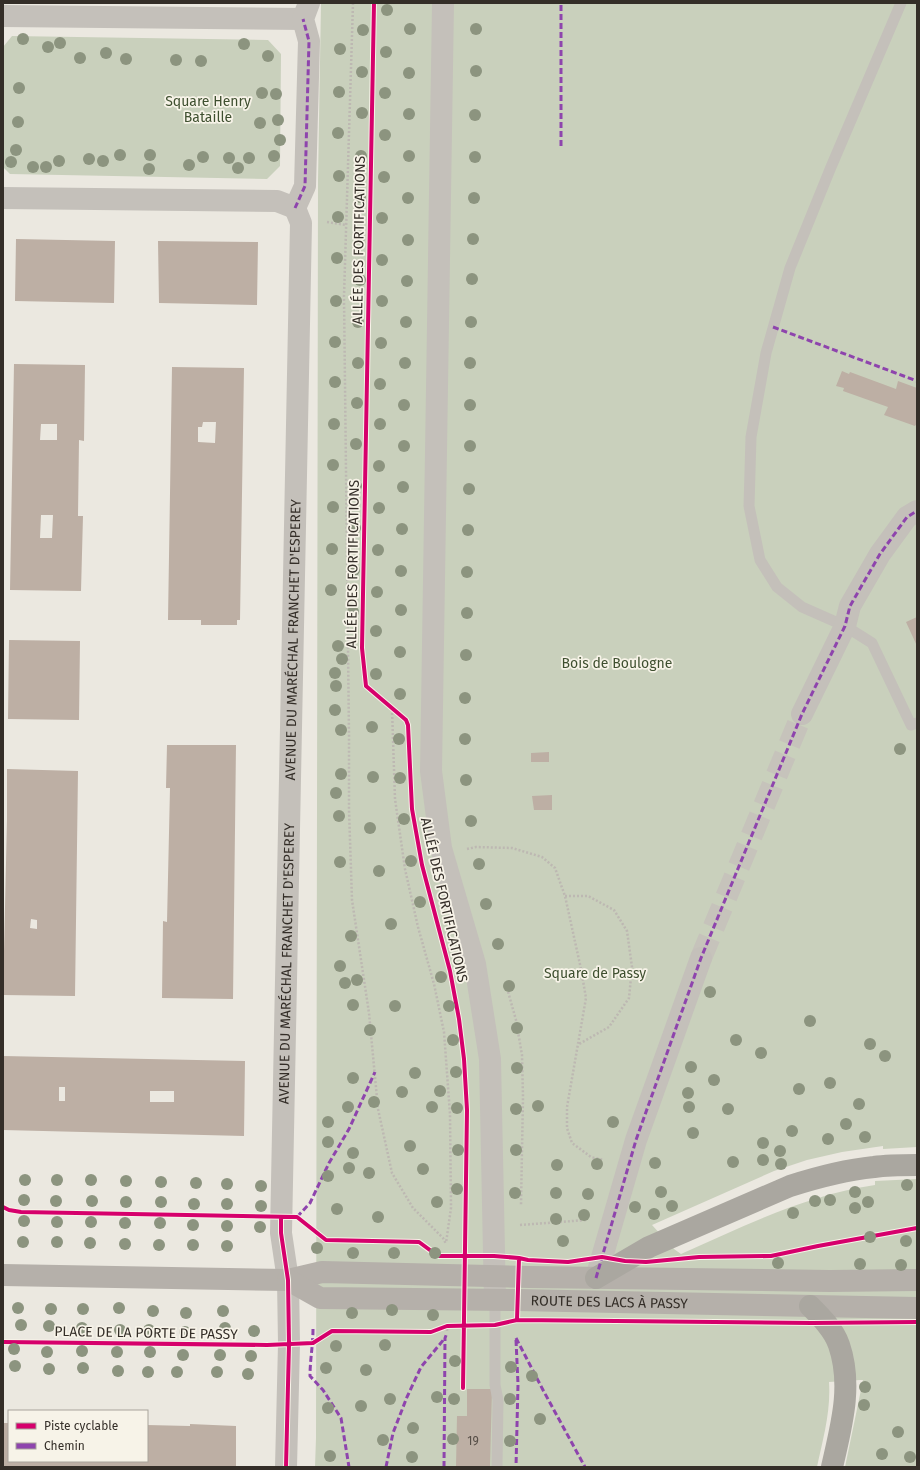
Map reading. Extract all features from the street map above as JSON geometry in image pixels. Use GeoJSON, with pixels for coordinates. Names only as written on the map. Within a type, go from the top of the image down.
{"type":"FeatureCollection","features":[{"type":"Feature","properties":{"kind":"highway"},"geometry":{"type":"LineString","coordinates":[[596,1278],[649,1247],[790,1186],[814,1178],[844,1171],[875,1166],[917,1165]]}},
{"type":"Feature","properties":{"kind":"highway"},"geometry":{"type":"LineString","coordinates":[[810,1306],[826,1323],[839,1344],[846,1379],[844,1413],[832,1467]]}},
{"type":"Feature","properties":{"kind":"main road","name":"ROUTE DES LACS À PASSY"},"geometry":{"type":"LineString","coordinates":[[288,1280],[322,1272],[596,1278],[830,1281],[917,1280]]}},
{"type":"Feature","properties":{"kind":"main road"},"geometry":{"type":"LineString","coordinates":[[3,1276],[288,1280]]}},
{"type":"Feature","properties":{"kind":"main road","name":"ROUTE DES LACS À PASSY"},"geometry":{"type":"LineString","coordinates":[[288,1280],[320,1298],[464,1299],[917,1308]]}},
{"type":"Feature","properties":{"kind":"street","name":"ALLÉE DES FORTIFICATIONS"},"geometry":{"type":"LineString","coordinates":[[443,3],[431,771],[441,848],[475,964],[490,1059],[495,1276],[494,1300]]}},
{"type":"Feature","properties":{"kind":"street"},"geometry":{"type":"LineString","coordinates":[[3,16],[306,11],[309,41],[305,186],[295,208],[277,201],[3,198]]}},
{"type":"Feature","properties":{"kind":"street","name":"AVENUE DU MARÉCHAL FRANCHET D'ESPEREY"},"geometry":{"type":"LineString","coordinates":[[286,1467],[289,1344],[288,1280],[281,1233],[301,223],[295,208]]}},
{"type":"Feature","properties":{"kind":"street"},"geometry":{"type":"LineString","coordinates":[[802,714],[846,626],[850,606],[880,554],[906,517],[917,511]]}},
{"type":"Feature","properties":{"kind":"street"},"geometry":{"type":"LineString","coordinates":[[596,1278],[636,1140],[702,958]]}},
{"type":"Feature","properties":{"kind":"lane"},"geometry":{"type":"LineString","coordinates":[[901,3],[831,167],[790,268],[766,353],[751,437],[749,506],[760,560],[777,587],[802,607],[846,626],[872,643],[911,725],[917,723]]}},
{"type":"Feature","properties":{"kind":"lane","name":"ALLÉE DES FORTIFICATIONS"},"geometry":{"type":"LineString","coordinates":[[494,1300],[495,1385],[498,1400],[497,1467]]}},
{"type":"Feature","properties":{"kind":"path"},"geometry":{"type":"LineString","coordinates":[[353,3],[344,296],[349,810],[352,900],[369,1013],[378,1109],[392,1173],[413,1208],[443,1238],[446,1244],[450,1208],[450,1130],[444,1032],[434,984],[418,927],[405,869],[395,799],[392,709]]}},
{"type":"Feature","properties":{"kind":"path"},"geometry":{"type":"LineString","coordinates":[[324,222],[346,225]]}},
{"type":"Feature","properties":{"kind":"path"},"geometry":{"type":"LineString","coordinates":[[387,704],[397,713]]}},
{"type":"Feature","properties":{"kind":"path"},"geometry":{"type":"LineString","coordinates":[[466,849],[476,847],[512,848],[542,857],[555,868],[565,896],[582,969],[586,998],[567,1107],[567,1128],[572,1143],[591,1157],[629,1166]]}},
{"type":"Feature","properties":{"kind":"path"},"geometry":{"type":"LineString","coordinates":[[565,896],[588,896],[614,910],[628,931],[632,967],[628,998],[609,1027],[579,1044]]}},
{"type":"Feature","properties":{"kind":"path"},"geometry":{"type":"LineString","coordinates":[[520,1230],[520,1224],[614,1218]]}},
{"type":"Feature","properties":{"kind":"path"},"geometry":{"type":"LineString","coordinates":[[443,1327],[463,1325],[464,1299]]}},
{"type":"Feature","properties":{"kind":"green space","name":"Bois de Boulogne"},"geometry":{"type":"Polygon","coordinates":[[[321,3],[917,3],[917,1147],[883,1149],[883,1146],[842,1152],[807,1160],[774,1171],[652,1225],[674,1249],[681,1254],[752,1222],[824,1196],[875,1185],[875,1181],[917,1179],[917,1467],[845,1467],[863,1380],[860,1380],[829,1382],[828,1414],[817,1467],[315,1467],[318,180],[321,3]]]}},
{"type":"Feature","properties":{"kind":"green space","name":"Square Henry Bataille"},"geometry":{"type":"Polygon","coordinates":[[[12,36],[268,40],[281,54],[280,166],[267,179],[10,174],[3,167],[3,47],[12,36]]]}},
{"type":"Feature","properties":{"kind":"building"},"geometry":{"type":"Polygon","coordinates":[[[16,239],[115,241],[114,303],[15,301],[16,239]]]}},
{"type":"Feature","properties":{"kind":"building"},"geometry":{"type":"Polygon","coordinates":[[[158,241],[258,242],[257,305],[159,303],[158,241]]]}},
{"type":"Feature","properties":{"kind":"building"},"geometry":{"type":"Polygon","coordinates":[[[14,364],[85,365],[84,441],[79,440],[78,516],[83,516],[81,591],[10,590],[14,364]],[[41,424],[40,440],[57,440],[57,424],[41,424]],[[41,515],[40,538],[52,538],[53,515],[41,515]]]}},
{"type":"Feature","properties":{"kind":"building"},"geometry":{"type":"Polygon","coordinates":[[[172,367],[244,368],[240,620],[237,620],[237,625],[201,625],[201,620],[168,620],[172,367]],[[203,422],[202,427],[198,427],[198,442],[215,443],[216,422],[203,422]]]}},
{"type":"Feature","properties":{"kind":"building"},"geometry":{"type":"Polygon","coordinates":[[[842,371],[849,374],[850,372],[896,389],[898,381],[917,388],[917,423],[915,426],[884,415],[888,407],[843,391],[844,388],[836,386],[842,371]]]}},
{"type":"Feature","properties":{"kind":"building"},"geometry":{"type":"Polygon","coordinates":[[[917,617],[917,646],[906,622],[917,617]]]}},
{"type":"Feature","properties":{"kind":"building"},"geometry":{"type":"Polygon","coordinates":[[[9,640],[80,641],[79,720],[8,719],[9,640]]]}},
{"type":"Feature","properties":{"kind":"building"},"geometry":{"type":"Polygon","coordinates":[[[167,745],[236,745],[233,999],[162,998],[163,921],[167,922],[170,788],[166,788],[167,745]]]}},
{"type":"Feature","properties":{"kind":"building"},"geometry":{"type":"Polygon","coordinates":[[[549,752],[549,762],[531,762],[531,753],[549,752]]]}},
{"type":"Feature","properties":{"kind":"building"},"geometry":{"type":"Polygon","coordinates":[[[7,769],[78,771],[75,996],[3,995],[7,769]],[[31,919],[30,928],[37,929],[37,920],[31,919]]]}},
{"type":"Feature","properties":{"kind":"building"},"geometry":{"type":"Polygon","coordinates":[[[552,795],[552,810],[534,810],[532,796],[552,795]]]}},
{"type":"Feature","properties":{"kind":"building"},"geometry":{"type":"Polygon","coordinates":[[[3,1056],[245,1061],[244,1136],[3,1130],[3,1056]],[[59,1087],[59,1101],[65,1101],[65,1087],[59,1087]],[[150,1091],[150,1102],[174,1102],[174,1091],[150,1091]]]}},
{"type":"Feature","properties":{"kind":"building"},"geometry":{"type":"Polygon","coordinates":[[[467,1389],[492,1389],[490,1467],[456,1467],[457,1416],[467,1416],[467,1389]]]}},
{"type":"Feature","properties":{"kind":"building"},"geometry":{"type":"Polygon","coordinates":[[[3,1423],[8,1423],[8,1462],[148,1462],[148,1425],[190,1426],[190,1424],[236,1426],[236,1467],[3,1467],[3,1423]]]}},
{"type":"Feature","properties":{"kind":"tunnel"},"geometry":{"type":"LineString","coordinates":[[701,958],[802,714]]}},
{"type":"Feature","properties":{"kind":"marked path"},"geometry":{"type":"LineString","coordinates":[[561,3],[561,146]]}},
{"type":"Feature","properties":{"kind":"marked path"},"geometry":{"type":"LineString","coordinates":[[295,208],[305,186],[309,41],[303,19]]}},
{"type":"Feature","properties":{"kind":"marked path"},"geometry":{"type":"LineString","coordinates":[[773,327],[917,381]]}},
{"type":"Feature","properties":{"kind":"marked path"},"geometry":{"type":"LineString","coordinates":[[596,1278],[636,1140],[701,958],[802,714],[845,626],[850,606],[880,554],[907,517],[917,511]]}},
{"type":"Feature","properties":{"kind":"marked path"},"geometry":{"type":"LineString","coordinates":[[297,1217],[310,1203],[329,1163],[349,1129],[375,1072]]}},
{"type":"Feature","properties":{"kind":"marked path"},"geometry":{"type":"LineString","coordinates":[[313,1329],[310,1376],[323,1390],[341,1418],[349,1467]]}},
{"type":"Feature","properties":{"kind":"marked path"},"geometry":{"type":"LineString","coordinates":[[444,1467],[445,1338],[447,1333]]}},
{"type":"Feature","properties":{"kind":"marked path"},"geometry":{"type":"LineString","coordinates":[[386,1467],[393,1433],[407,1397],[421,1367],[445,1338]]}},
{"type":"Feature","properties":{"kind":"marked path"},"geometry":{"type":"LineString","coordinates":[[516,1338],[585,1467]]}},
{"type":"Feature","properties":{"kind":"marked path"},"geometry":{"type":"LineString","coordinates":[[516,1340],[518,1384],[516,1467]]}},
{"type":"Feature","properties":{"kind":"cycle path"},"geometry":{"type":"LineString","coordinates":[[374,3],[362,648],[366,686],[406,720],[408,725],[412,809],[422,865],[450,971],[459,1019],[464,1059],[467,1110],[463,1388]]}},
{"type":"Feature","properties":{"kind":"cycle path"},"geometry":{"type":"LineString","coordinates":[[3,1207],[9,1210],[21,1212],[297,1217],[326,1240],[419,1242],[438,1256],[494,1256],[528,1260],[568,1262],[602,1257],[625,1261],[646,1262],[699,1257],[771,1256],[917,1228]]}},
{"type":"Feature","properties":{"kind":"cycle path"},"geometry":{"type":"LineString","coordinates":[[281,1218],[281,1233],[288,1280],[289,1344],[286,1467]]}},
{"type":"Feature","properties":{"kind":"cycle path"},"geometry":{"type":"LineString","coordinates":[[517,1320],[519,1258]]}},
{"type":"Feature","properties":{"kind":"cycle path","name":"PLACE DE LA PORTE DE PASSY"},"geometry":{"type":"LineString","coordinates":[[3,1342],[267,1345],[313,1343],[332,1331],[431,1332],[447,1326],[495,1325],[517,1320],[812,1323],[917,1322]]}},
{"type":"Feature","properties":{"kind":"park label","name":"Square de Passy"},"geometry":{"type":"Point","coordinates":[595,973]}}]}
